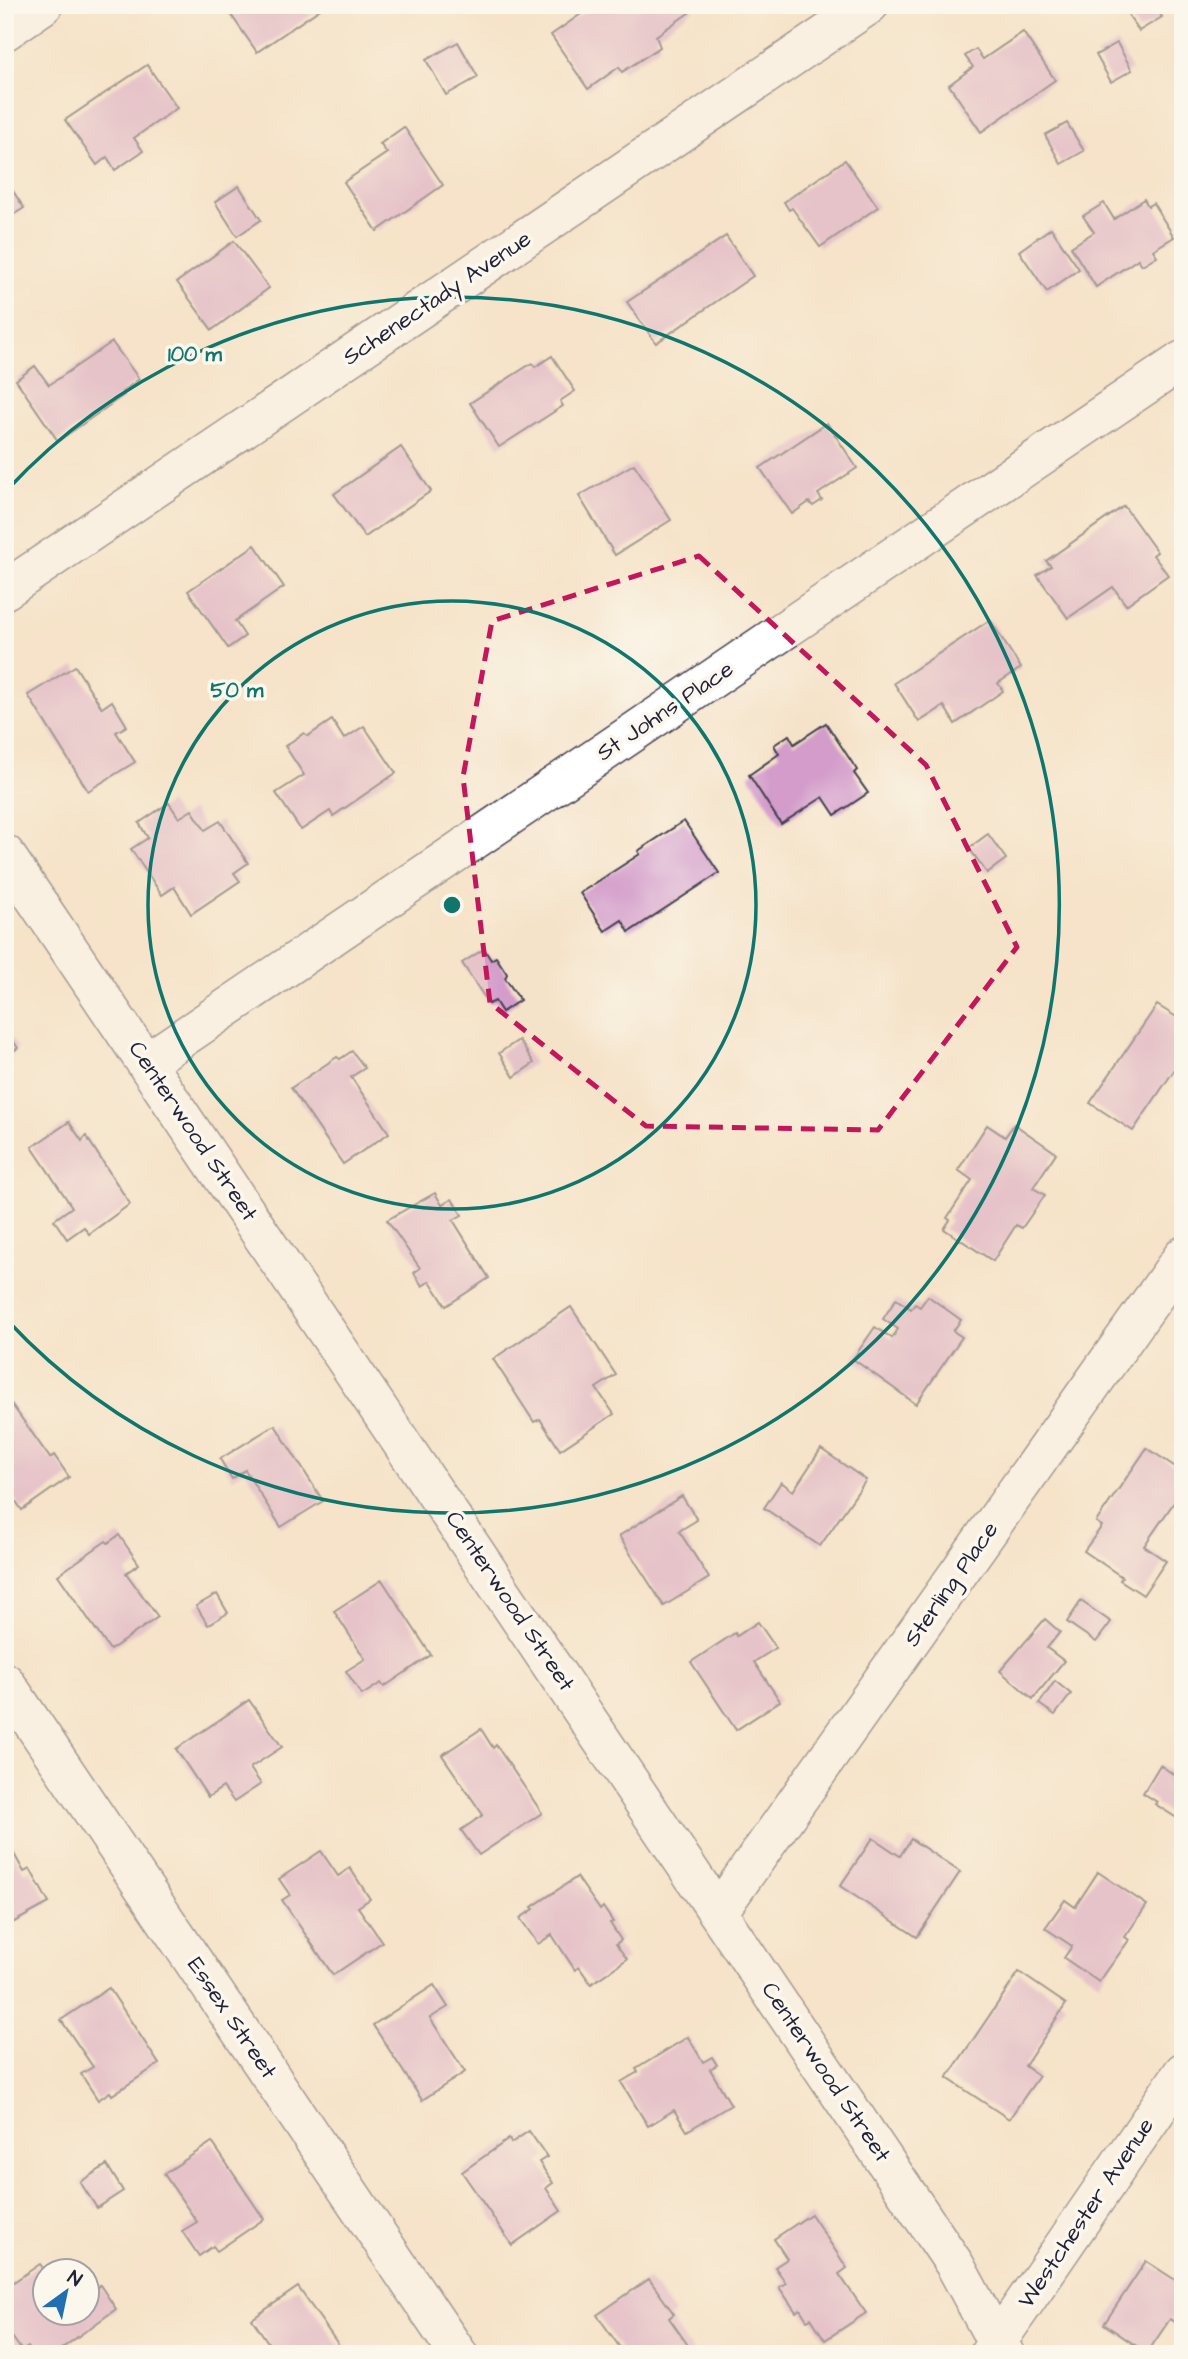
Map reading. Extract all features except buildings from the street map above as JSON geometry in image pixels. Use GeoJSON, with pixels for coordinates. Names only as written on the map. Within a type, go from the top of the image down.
{"type":"FeatureCollection","features":[{"type":"Feature","properties":{"kind":"street"},"geometry":{"type":"LineString","coordinates":[[5,31],[43,5]]}},
{"type":"Feature","properties":{"kind":"street","name":"Schenectady Avenue"},"geometry":{"type":"LineString","coordinates":[[5,590],[869,5]]}},
{"type":"Feature","properties":{"kind":"street","name":"St Johns Place"},"geometry":{"type":"LineString","coordinates":[[146,1062],[1183,360]]}},
{"type":"Feature","properties":{"kind":"street","name":"Centerwood Street"},"geometry":{"type":"LineString","coordinates":[[5,854],[956,2265],[997,2350]]}},
{"type":"Feature","properties":{"kind":"street","name":"Sterling Place"},"geometry":{"type":"LineString","coordinates":[[719,1911],[1183,1256]]}},
{"type":"Feature","properties":{"kind":"street","name":"Essex Street"},"geometry":{"type":"LineString","coordinates":[[5,1682],[458,2354]]}},
{"type":"Feature","properties":{"kind":"street","name":"Westchester Avenue"},"geometry":{"type":"LineString","coordinates":[[997,2350],[1183,2071]]}},
{"type":"Feature","properties":{"kind":"highlighted area"},"geometry":{"type":"Polygon","coordinates":[[[699,556],[926,765],[1017,947],[878,1130],[646,1126],[490,1003],[463,777],[492,621],[699,556]]]}}]}
